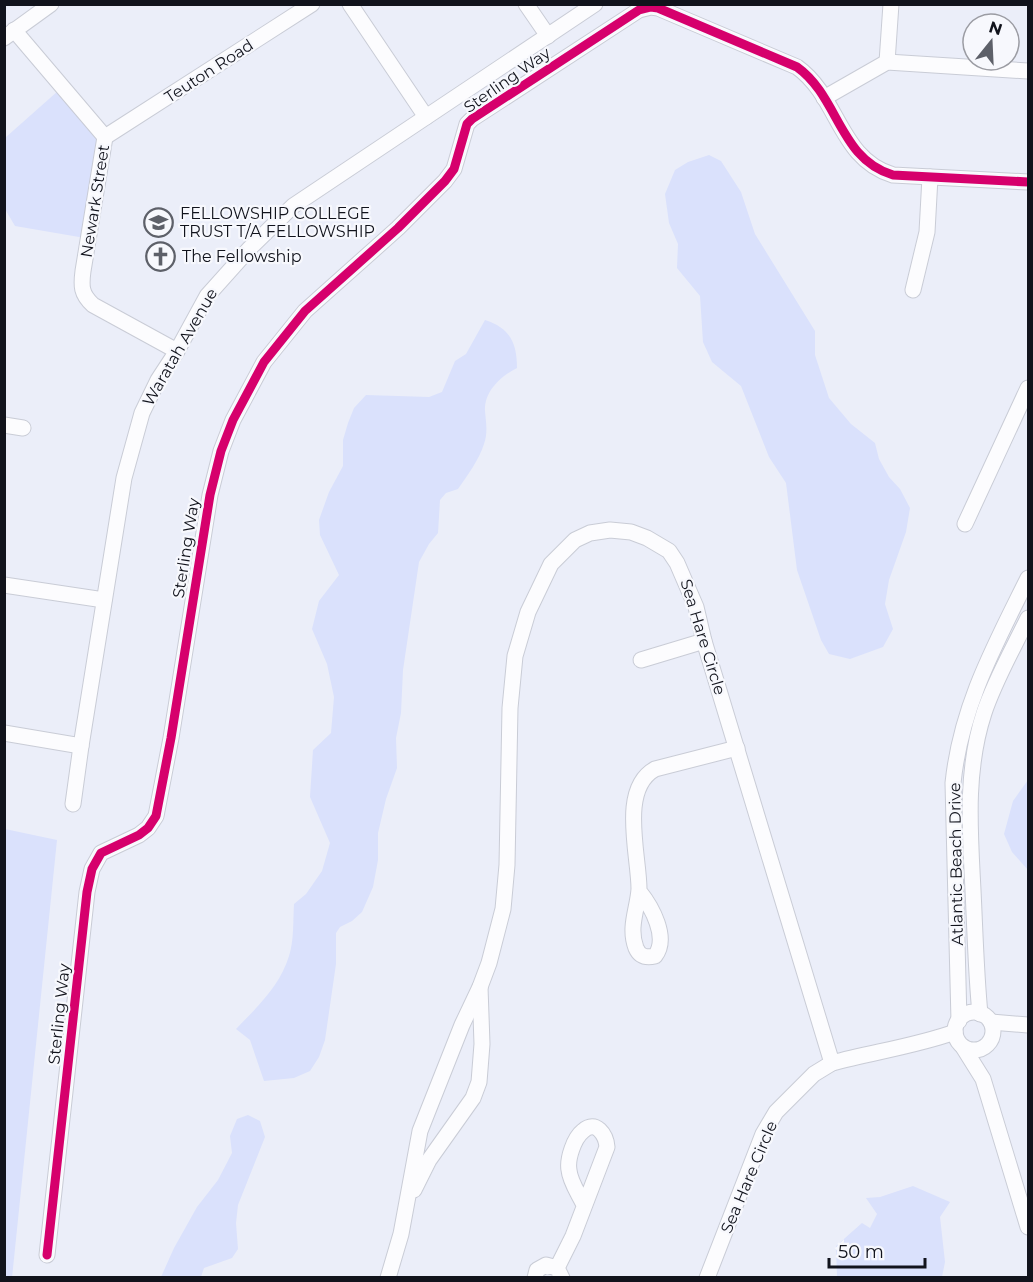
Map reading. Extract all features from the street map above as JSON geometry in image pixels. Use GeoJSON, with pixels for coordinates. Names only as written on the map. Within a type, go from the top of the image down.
{"type":"FeatureCollection","features":[{"type":"Feature","properties":{"kind":"street"},"geometry":{"type":"LineString","coordinates":[[9,34],[51,4]]}},
{"type":"Feature","properties":{"kind":"street","name":"Teuton Road"},"geometry":{"type":"LineString","coordinates":[[105,137],[312,4]]}},
{"type":"Feature","properties":{"kind":"street"},"geometry":{"type":"LineString","coordinates":[[351,4],[426,117]]}},
{"type":"Feature","properties":{"kind":"street"},"geometry":{"type":"LineString","coordinates":[[526,4],[548,36]]}},
{"type":"Feature","properties":{"kind":"street","name":"Waratah Avenue"},"geometry":{"type":"LineString","coordinates":[[73,804],[104,600],[131,447],[142,413],[158,380],[207,296],[250,248],[293,206],[595,4]]}},
{"type":"Feature","properties":{"kind":"street"},"geometry":{"type":"LineString","coordinates":[[887,62],[891,4]]}},
{"type":"Feature","properties":{"kind":"street","name":"Sterling Way"},"geometry":{"type":"LineString","coordinates":[[47,1255],[87,892],[92,869],[101,853],[140,835],[156,816],[171,738],[210,495],[221,451],[233,420],[264,362],[305,311],[398,228],[445,181],[454,169],[467,124],[472,119],[639,10],[651,7],[676,9]]}},
{"type":"Feature","properties":{"kind":"street"},"geometry":{"type":"LineString","coordinates":[[676,9],[797,67],[812,81],[857,152],[878,170],[893,175],[1029,182]]}},
{"type":"Feature","properties":{"kind":"street","name":"Newark Street"},"geometry":{"type":"LineString","coordinates":[[9,34],[105,137],[82,278],[81,286],[84,296],[93,305],[177,351]]}},
{"type":"Feature","properties":{"kind":"street"},"geometry":{"type":"LineString","coordinates":[[824,98],[887,62],[1029,71]]}},
{"type":"Feature","properties":{"kind":"street"},"geometry":{"type":"LineString","coordinates":[[913,290],[927,232],[930,177]]}},
{"type":"Feature","properties":{"kind":"street"},"geometry":{"type":"LineString","coordinates":[[964,524],[1029,388]]}},
{"type":"Feature","properties":{"kind":"street"},"geometry":{"type":"LineString","coordinates":[[4,425],[23,428]]}},
{"type":"Feature","properties":{"kind":"street","name":"Sea Hare Circle"},"geometry":{"type":"LineString","coordinates":[[388,1278],[406,1209],[420,1131],[462,1025],[480,987],[498,930],[506,891],[510,708],[515,656],[528,612],[551,564],[575,540],[590,533],[610,530],[631,532],[669,551],[682,571],[696,607],[704,641],[832,1063]]}},
{"type":"Feature","properties":{"kind":"street","name":"Atlantic Beach Drive"},"geometry":{"type":"LineString","coordinates":[[959,1035],[952,783],[955,760],[965,716],[981,675],[1029,578]]}},
{"type":"Feature","properties":{"kind":"street"},"geometry":{"type":"LineString","coordinates":[[4,585],[104,600]]}},
{"type":"Feature","properties":{"kind":"street","name":"Atlantic Beach Drive"},"geometry":{"type":"LineString","coordinates":[[988,1022],[970,832],[972,766],[984,714],[997,681],[1029,618]]}},
{"type":"Feature","properties":{"kind":"street"},"geometry":{"type":"LineString","coordinates":[[641,660],[704,641]]}},
{"type":"Feature","properties":{"kind":"street"},"geometry":{"type":"LineString","coordinates":[[981,675],[997,681]]}},
{"type":"Feature","properties":{"kind":"street"},"geometry":{"type":"LineString","coordinates":[[4,733],[81,746]]}},
{"type":"Feature","properties":{"kind":"street"},"geometry":{"type":"LineString","coordinates":[[639,891],[634,817],[640,781],[646,774],[656,769],[737,748]]}},
{"type":"Feature","properties":{"kind":"street"},"geometry":{"type":"LineString","coordinates":[[954,833],[970,832]]}},
{"type":"Feature","properties":{"kind":"street","name":"Sea Hare Circle"},"geometry":{"type":"LineString","coordinates":[[406,1209],[429,1160],[474,1098],[479,1082],[482,1054],[480,987]]}},
{"type":"Feature","properties":{"kind":"street"},"geometry":{"type":"LineString","coordinates":[[959,1035],[968,1014],[988,1022],[1026,1025]]}},
{"type":"Feature","properties":{"kind":"street"},"geometry":{"type":"LineString","coordinates":[[983,1079],[985,1047],[989,1042],[988,1022]]}},
{"type":"Feature","properties":{"kind":"street"},"geometry":{"type":"LineString","coordinates":[[959,1035],[974,1050],[985,1047]]}},
{"type":"Feature","properties":{"kind":"street"},"geometry":{"type":"LineString","coordinates":[[959,1035],[983,1079],[1029,1227]]}},
{"type":"Feature","properties":{"kind":"street","name":"Sea Hare Circle"},"geometry":{"type":"LineString","coordinates":[[707,1278],[763,1134],[776,1112],[814,1074],[832,1063],[870,1052],[959,1035]]}},
{"type":"Feature","properties":{"kind":"street"},"geometry":{"type":"LineString","coordinates":[[535,1278],[541,1266],[552,1265],[559,1273],[584,1205]]}},
{"type":"Feature","properties":{"kind":"shaded area"},"geometry":{"type":"Polygon","coordinates":[[[58,91],[96,136],[99,148],[85,238],[15,226],[5,209],[5,138],[58,91]]]}},
{"type":"Feature","properties":{"kind":"shaded area"},"geometry":{"type":"Polygon","coordinates":[[[709,155],[721,161],[741,192],[755,234],[815,331],[815,355],[829,398],[851,424],[875,443],[879,459],[910,508],[906,532],[889,580],[885,604],[893,629],[883,647],[850,659],[829,654],[821,640],[797,570],[786,483],[769,457],[741,386],[712,362],[703,342],[700,296],[677,268],[678,244],[669,223],[665,194],[675,170],[688,162],[709,155]]]}},
{"type":"Feature","properties":{"kind":"shaded area"},"geometry":{"type":"Polygon","coordinates":[[[485,320],[501,327],[510,338],[516,351],[517,368],[505,375],[490,391],[485,404],[486,432],[482,450],[458,489],[446,493],[440,500],[438,533],[419,562],[403,670],[401,713],[396,738],[397,768],[386,799],[378,833],[378,860],[373,887],[362,912],[352,921],[340,927],[336,933],[336,964],[325,1040],[319,1057],[310,1071],[294,1078],[264,1081],[250,1040],[236,1029],[267,996],[280,977],[292,944],[294,904],[306,894],[322,871],[330,843],[310,797],[313,750],[331,733],[334,697],[327,664],[312,629],[319,601],[339,575],[320,535],[319,520],[329,492],[343,466],[343,440],[354,408],[366,395],[429,397],[442,392],[455,361],[466,354],[485,320]]]}},
{"type":"Feature","properties":{"kind":"shaded area"},"geometry":{"type":"Polygon","coordinates":[[[1028,780],[1028,870],[1012,852],[1004,834],[1013,801],[1028,780]]]}},
{"type":"Feature","properties":{"kind":"shaded area"},"geometry":{"type":"Polygon","coordinates":[[[5,829],[57,840],[12,1278],[4,1277],[5,829]]]}},
{"type":"Feature","properties":{"kind":"shaded area"},"geometry":{"type":"Polygon","coordinates":[[[248,1115],[260,1121],[265,1137],[238,1205],[236,1223],[238,1249],[232,1258],[204,1268],[201,1277],[161,1277],[197,1207],[218,1180],[232,1153],[230,1136],[237,1119],[248,1115]]]}},
{"type":"Feature","properties":{"kind":"shaded area"},"geometry":{"type":"Polygon","coordinates":[[[913,1186],[950,1202],[940,1217],[945,1262],[942,1277],[837,1277],[836,1246],[862,1223],[870,1228],[877,1214],[866,1198],[880,1197],[913,1186]]]}},
{"type":"Feature","properties":{"kind":"cycle path"},"geometry":{"type":"LineString","coordinates":[[47,1255],[87,892],[92,869],[101,853],[139,835],[148,828],[156,816],[171,738],[210,495],[221,451],[233,420],[264,362],[305,311],[398,228],[445,181],[454,169],[467,124],[639,10],[651,7],[797,67],[822,94],[850,142],[861,156],[875,167],[893,175],[1028,182]]}},
{"type":"Feature","properties":{"kind":"place","name":"FELLOWSHIP COLLEGE TRUST T/A FELLOWSHIP"},"geometry":{"type":"Point","coordinates":[159,222]}},
{"type":"Feature","properties":{"kind":"place","name":"The Fellowship"},"geometry":{"type":"Point","coordinates":[161,256]}}]}
